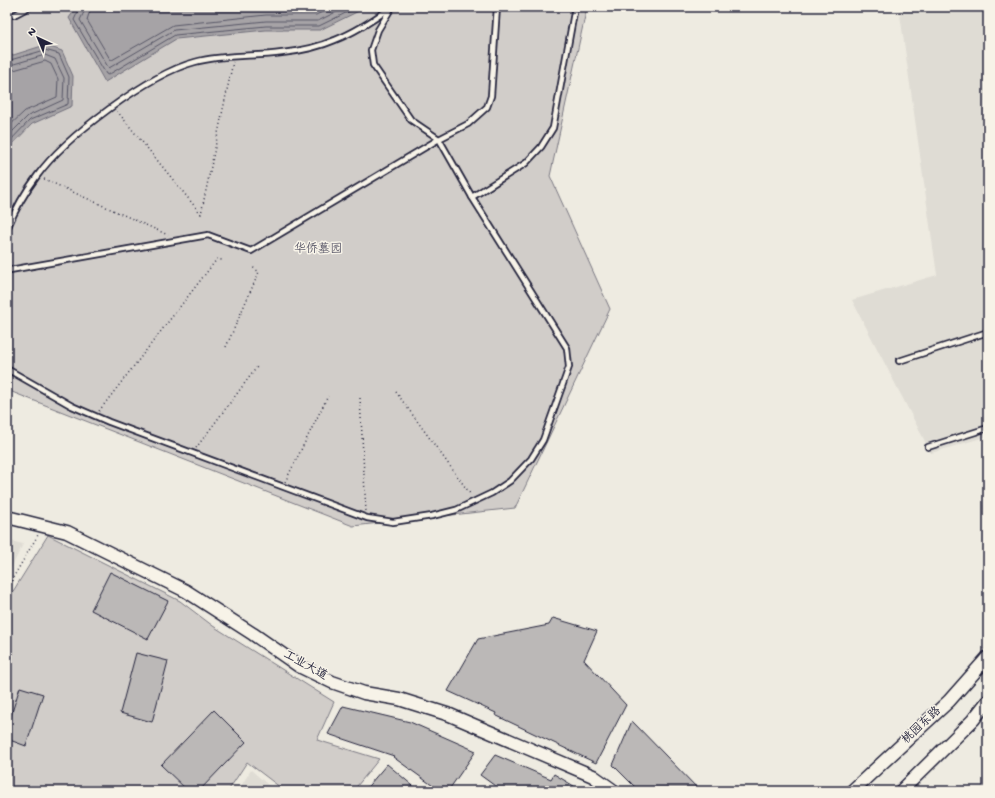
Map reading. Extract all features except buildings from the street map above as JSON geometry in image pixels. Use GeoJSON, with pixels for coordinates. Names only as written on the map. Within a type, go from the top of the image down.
{"type":"FeatureCollection","features":[{"type":"Feature","properties":{"kind":"street","name":"工业大道"},"geometry":{"type":"LineString","coordinates":[[7,517],[67,532],[186,591],[253,634],[299,666],[325,678],[364,693],[399,699],[450,715],[593,776],[614,791]]}},
{"type":"Feature","properties":{"kind":"street","name":"桃园东路"},"geometry":{"type":"LineString","coordinates":[[852,791],[949,701],[988,657]]}},
{"type":"Feature","properties":{"kind":"street"},"geometry":{"type":"LineString","coordinates":[[901,791],[973,720],[988,702]]}},
{"type":"Feature","properties":{"kind":"lane"},"geometry":{"type":"LineString","coordinates":[[7,14],[14,15],[29,7]]}},
{"type":"Feature","properties":{"kind":"lane"},"geometry":{"type":"LineString","coordinates":[[7,229],[16,209],[37,176],[66,143],[113,107],[157,78],[195,62],[234,56],[282,53],[310,48],[335,40],[392,7]]}},
{"type":"Feature","properties":{"kind":"lane"},"geometry":{"type":"LineString","coordinates":[[7,369],[72,406],[95,416],[366,518],[393,522],[405,521],[456,510],[492,493],[510,481],[531,459],[544,440],[569,367],[567,348],[472,197],[439,139],[411,120],[373,64],[371,50],[378,30],[392,7]]}},
{"type":"Feature","properties":{"kind":"lane"},"geometry":{"type":"LineString","coordinates":[[10,270],[208,235],[251,251],[439,139],[468,124],[487,107],[491,96],[497,7]]}},
{"type":"Feature","properties":{"kind":"lane"},"geometry":{"type":"LineString","coordinates":[[472,197],[526,163],[541,147],[553,128],[575,7]]}},
{"type":"Feature","properties":{"kind":"lane"},"geometry":{"type":"LineString","coordinates":[[899,361],[988,332]]}},
{"type":"Feature","properties":{"kind":"lane"},"geometry":{"type":"LineString","coordinates":[[928,447],[988,428]]}},
{"type":"Feature","properties":{"kind":"path"},"geometry":{"type":"LineString","coordinates":[[113,107],[202,214],[234,56]]}},
{"type":"Feature","properties":{"kind":"path"},"geometry":{"type":"LineString","coordinates":[[37,176],[179,240]]}},
{"type":"Feature","properties":{"kind":"path"},"geometry":{"type":"LineString","coordinates":[[95,416],[217,259],[222,260]]}},
{"type":"Feature","properties":{"kind":"path"},"geometry":{"type":"LineString","coordinates":[[226,347],[259,272],[251,266]]}},
{"type":"Feature","properties":{"kind":"path"},"geometry":{"type":"LineString","coordinates":[[192,453],[257,366]]}},
{"type":"Feature","properties":{"kind":"path"},"geometry":{"type":"LineString","coordinates":[[396,392],[475,501]]}},
{"type":"Feature","properties":{"kind":"path"},"geometry":{"type":"LineString","coordinates":[[283,487],[328,396]]}},
{"type":"Feature","properties":{"kind":"path"},"geometry":{"type":"LineString","coordinates":[[360,398],[366,518]]}},
{"type":"Feature","properties":{"kind":"path"},"geometry":{"type":"LineString","coordinates":[[7,588],[43,526]]}},
{"type":"Feature","properties":{"kind":"shaded area"},"geometry":{"type":"Polygon","coordinates":[[[899,7],[988,7],[988,436],[931,453],[852,300],[937,275],[899,7]]]}},
{"type":"Feature","properties":{"kind":"shaded area"},"geometry":{"type":"Polygon","coordinates":[[[7,540],[23,544],[7,577],[7,540]]]}},
{"type":"Feature","properties":{"kind":"shaded area"},"geometry":{"type":"Polygon","coordinates":[[[251,770],[275,791],[238,791],[251,770]]]}},
{"type":"Feature","properties":{"kind":"green space","name":"华侨墓园"},"geometry":{"type":"Polygon","coordinates":[[[7,7],[587,7],[550,176],[610,309],[515,508],[353,526],[12,392],[7,372],[7,7]]]}},
{"type":"Feature","properties":{"kind":"green space"},"geometry":{"type":"Polygon","coordinates":[[[48,535],[180,601],[213,626],[334,702],[317,740],[379,759],[353,791],[285,791],[247,762],[228,791],[7,791],[7,601],[48,535]]]}},
{"type":"Feature","properties":{"kind":"water"},"geometry":{"type":"Polygon","coordinates":[[[77,7],[367,7],[320,30],[266,30],[176,39],[105,82],[69,18],[77,7]]]}},
{"type":"Feature","properties":{"kind":"water"},"geometry":{"type":"Polygon","coordinates":[[[45,45],[62,51],[73,76],[72,106],[32,124],[7,150],[7,57],[45,45]]]}}]}
